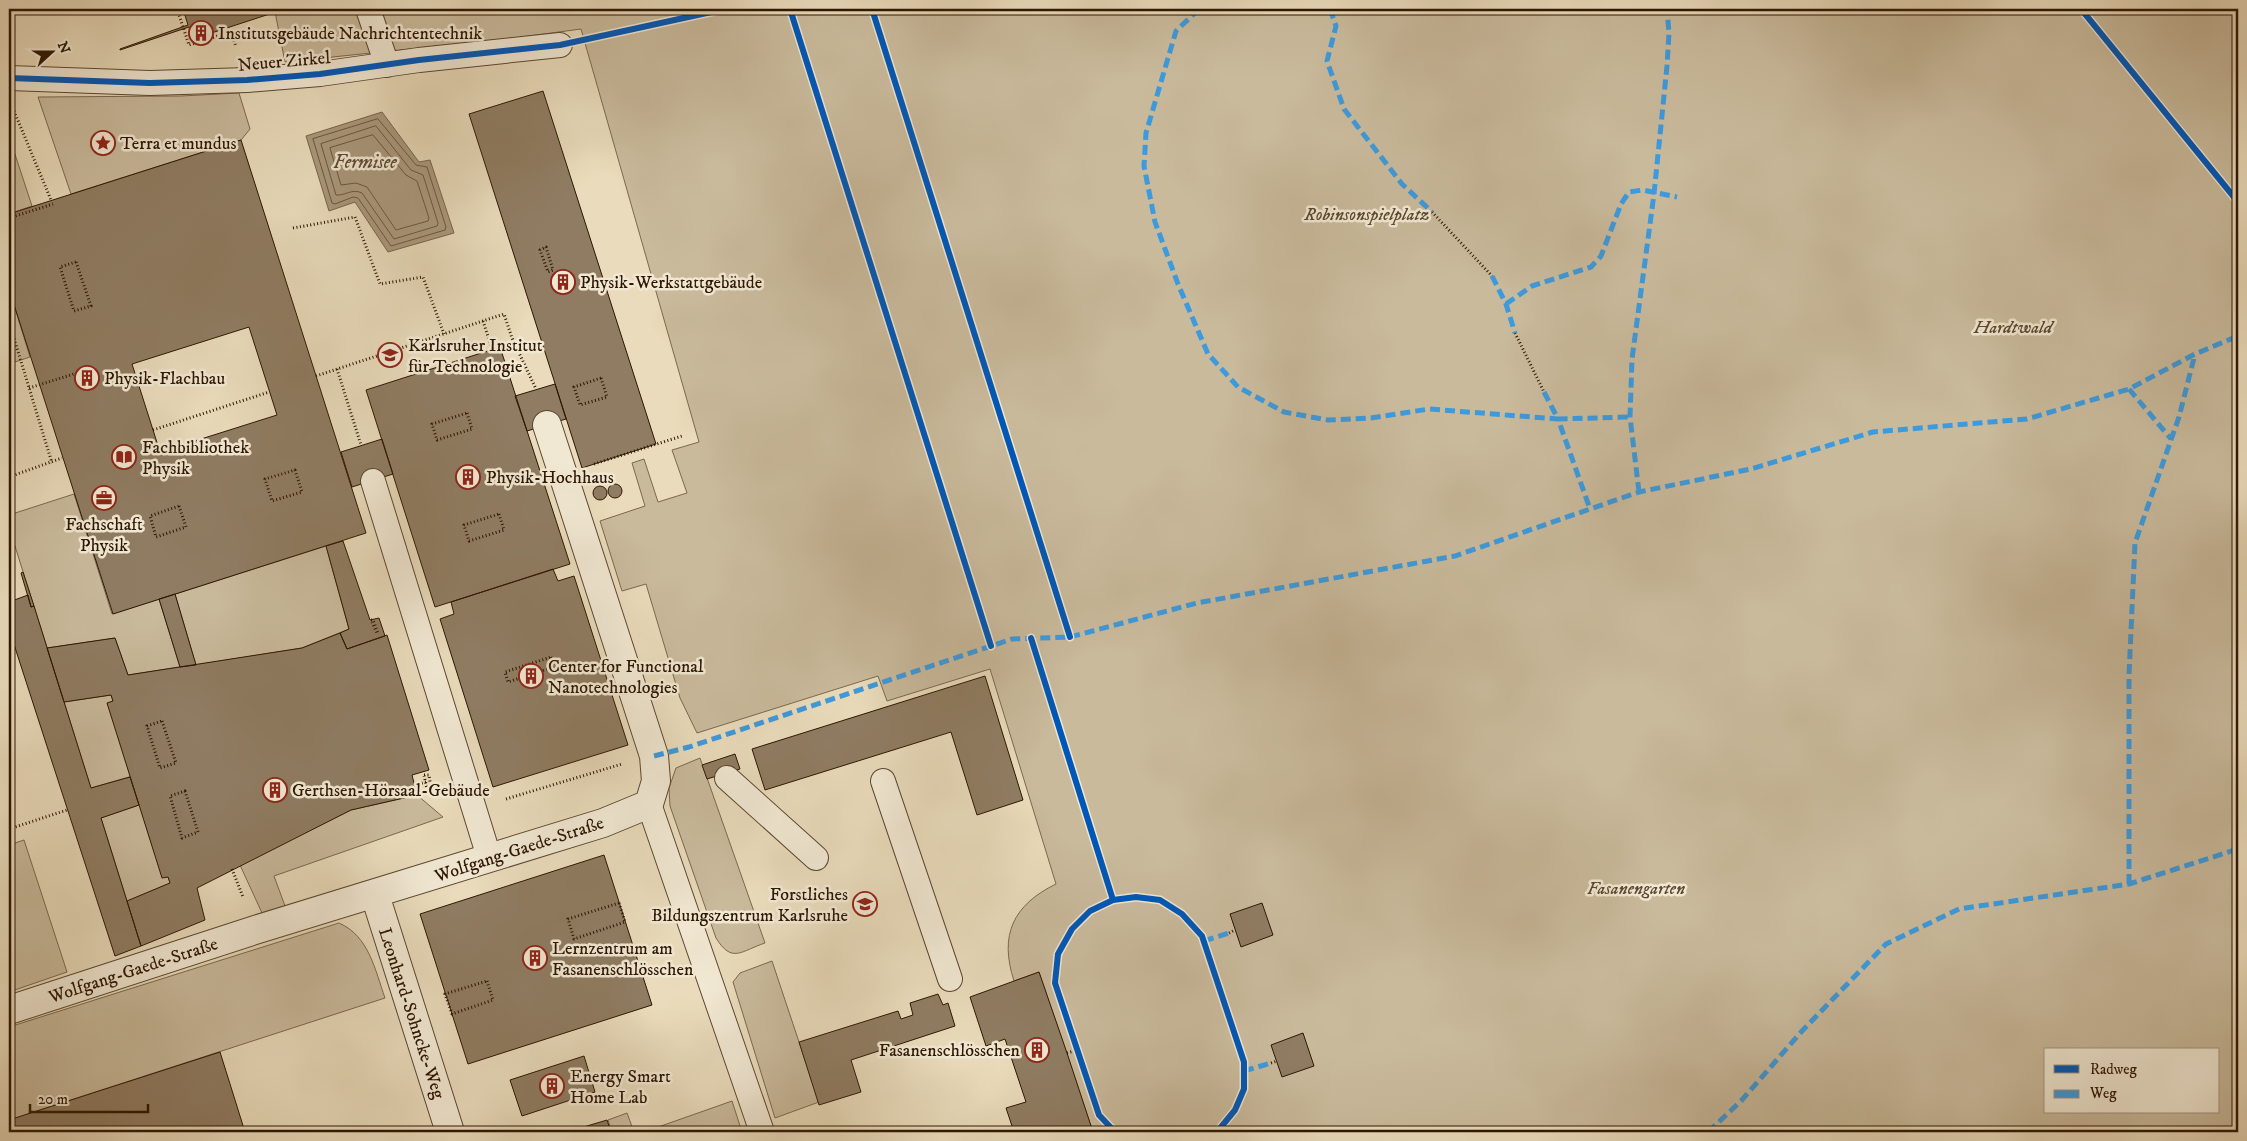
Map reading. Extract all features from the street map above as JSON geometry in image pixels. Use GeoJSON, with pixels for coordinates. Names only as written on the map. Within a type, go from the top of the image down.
{"type":"FeatureCollection","features":[{"type":"Feature","properties":{"kind":"street"},"geometry":{"type":"LineString","coordinates":[[547,424],[654,756],[656,781],[649,804]]}},
{"type":"Feature","properties":{"kind":"street","name":"Wolfgang-Gaede-Straße"},"geometry":{"type":"LineString","coordinates":[[9,1010],[227,939],[603,823],[649,804]]}},
{"type":"Feature","properties":{"kind":"street","name":"Leonhard-Sohncke-Weg"},"geometry":{"type":"LineString","coordinates":[[374,895],[450,1132]]}},
{"type":"Feature","properties":{"kind":"lane"},"geometry":{"type":"LineString","coordinates":[[368,9],[387,65]]}},
{"type":"Feature","properties":{"kind":"lane","name":"Neuer Zirkel"},"geometry":{"type":"LineString","coordinates":[[9,78],[150,84],[247,80],[320,74],[560,46]]}},
{"type":"Feature","properties":{"kind":"lane"},"geometry":{"type":"LineString","coordinates":[[373,481],[490,857]]}},
{"type":"Feature","properties":{"kind":"lane"},"geometry":{"type":"LineString","coordinates":[[726,778],[816,858]]}},
{"type":"Feature","properties":{"kind":"lane"},"geometry":{"type":"LineString","coordinates":[[883,781],[950,979]]}},
{"type":"Feature","properties":{"kind":"lane"},"geometry":{"type":"LineString","coordinates":[[649,804],[762,1132]]}},
{"type":"Feature","properties":{"kind":"path"},"geometry":{"type":"LineString","coordinates":[[9,25],[11,9]]}},
{"type":"Feature","properties":{"kind":"path"},"geometry":{"type":"LineString","coordinates":[[177,9],[189,45],[231,32],[247,80]]}},
{"type":"Feature","properties":{"kind":"path"},"geometry":{"type":"LineString","coordinates":[[9,218],[52,202],[12,107]]}},
{"type":"Feature","properties":{"kind":"path"},"geometry":{"type":"LineString","coordinates":[[1432,212],[1492,276]]}},
{"type":"Feature","properties":{"kind":"path"},"geometry":{"type":"LineString","coordinates":[[293,228],[355,217],[380,284],[423,277],[444,334]]}},
{"type":"Feature","properties":{"kind":"path"},"geometry":{"type":"LineString","coordinates":[[546,247],[553,270],[548,272],[540,250],[546,247]]}},
{"type":"Feature","properties":{"kind":"path"},"geometry":{"type":"LineString","coordinates":[[76,262],[91,306],[74,311],[60,267],[76,262]]}},
{"type":"Feature","properties":{"kind":"path"},"geometry":{"type":"LineString","coordinates":[[316,376],[504,314],[512,338],[536,389]]}},
{"type":"Feature","properties":{"kind":"path"},"geometry":{"type":"LineString","coordinates":[[483,321],[492,349]]}},
{"type":"Feature","properties":{"kind":"path"},"geometry":{"type":"LineString","coordinates":[[9,322],[52,463]]}},
{"type":"Feature","properties":{"kind":"path"},"geometry":{"type":"LineString","coordinates":[[1515,333],[1544,392]]}},
{"type":"Feature","properties":{"kind":"path"},"geometry":{"type":"LineString","coordinates":[[29,388],[93,368]]}},
{"type":"Feature","properties":{"kind":"path"},"geometry":{"type":"LineString","coordinates":[[337,369],[361,446]]}},
{"type":"Feature","properties":{"kind":"path"},"geometry":{"type":"LineString","coordinates":[[601,378],[607,397],[580,405],[574,387],[601,378]]}},
{"type":"Feature","properties":{"kind":"path"},"geometry":{"type":"LineString","coordinates":[[153,430],[270,392]]}},
{"type":"Feature","properties":{"kind":"path"},"geometry":{"type":"LineString","coordinates":[[467,413],[472,429],[437,440],[432,424],[467,413]]}},
{"type":"Feature","properties":{"kind":"path"},"geometry":{"type":"LineString","coordinates":[[564,474],[682,436]]}},
{"type":"Feature","properties":{"kind":"path"},"geometry":{"type":"LineString","coordinates":[[9,477],[62,458]]}},
{"type":"Feature","properties":{"kind":"path"},"geometry":{"type":"LineString","coordinates":[[294,470],[302,492],[272,501],[265,479],[294,470]]}},
{"type":"Feature","properties":{"kind":"path"},"geometry":{"type":"LineString","coordinates":[[179,506],[186,527],[156,537],[150,516],[179,506]]}},
{"type":"Feature","properties":{"kind":"path"},"geometry":{"type":"LineString","coordinates":[[499,514],[504,530],[469,541],[464,525],[499,514]]}},
{"type":"Feature","properties":{"kind":"path"},"geometry":{"type":"LineString","coordinates":[[9,565],[13,578],[9,584]]}},
{"type":"Feature","properties":{"kind":"path"},"geometry":{"type":"LineString","coordinates":[[551,657],[554,667],[508,682],[505,672],[551,657]]}},
{"type":"Feature","properties":{"kind":"path"},"geometry":{"type":"LineString","coordinates":[[162,721],[176,763],[160,768],[147,726],[162,721]]}},
{"type":"Feature","properties":{"kind":"path"},"geometry":{"type":"LineString","coordinates":[[474,809],[617,765],[654,756]]}},
{"type":"Feature","properties":{"kind":"path"},"geometry":{"type":"LineString","coordinates":[[184,791],[198,832],[182,838],[170,796],[184,791]]}},
{"type":"Feature","properties":{"kind":"path"},"geometry":{"type":"LineString","coordinates":[[9,829],[67,810]]}},
{"type":"Feature","properties":{"kind":"path"},"geometry":{"type":"LineString","coordinates":[[232,869],[237,881]]}},
{"type":"Feature","properties":{"kind":"path"},"geometry":{"type":"LineString","coordinates":[[619,903],[625,922],[574,939],[568,919],[619,903]]}},
{"type":"Feature","properties":{"kind":"path"},"geometry":{"type":"LineString","coordinates":[[1229,933],[1235,930]]}},
{"type":"Feature","properties":{"kind":"path"},"geometry":{"type":"LineString","coordinates":[[486,981],[493,1000],[452,1014],[445,994],[486,981]]}},
{"type":"Feature","properties":{"kind":"path"},"geometry":{"type":"LineString","coordinates":[[1067,1053],[1077,1050]]}},
{"type":"Feature","properties":{"kind":"path"},"geometry":{"type":"LineString","coordinates":[[1271,1063],[1277,1061]]}},
{"type":"Feature","properties":{"kind":"green space"},"geometry":{"type":"Polygon","coordinates":[[[285,9],[2238,9],[2238,1132],[1093,1132],[1039,972],[1014,981],[1010,964],[1008,949],[1013,923],[1029,902],[1041,892],[1056,884],[990,669],[887,701],[878,676],[697,733],[680,698],[646,584],[622,591],[600,521],[645,506],[632,463],[644,459],[658,502],[687,493],[672,450],[699,442],[581,29],[514,38],[285,62],[275,12],[285,9]]]}},
{"type":"Feature","properties":{"kind":"green space"},"geometry":{"type":"Polygon","coordinates":[[[239,93],[250,129],[241,140],[71,194],[38,97],[181,96],[239,93]]]}},
{"type":"Feature","properties":{"kind":"green space"},"geometry":{"type":"Polygon","coordinates":[[[9,136],[32,206],[9,214],[9,136]]]}},
{"type":"Feature","properties":{"kind":"green space"},"geometry":{"type":"Polygon","coordinates":[[[9,289],[30,357],[9,364],[9,289]]]}},
{"type":"Feature","properties":{"kind":"green space"},"geometry":{"type":"Polygon","coordinates":[[[74,494],[112,614],[159,599],[180,667],[128,675],[115,638],[47,648],[9,527],[9,515],[74,494]]]}},
{"type":"Feature","properties":{"kind":"green space"},"geometry":{"type":"Polygon","coordinates":[[[326,546],[349,629],[302,648],[196,665],[175,594],[326,546]]]}},
{"type":"Feature","properties":{"kind":"green space"},"geometry":{"type":"Polygon","coordinates":[[[111,695],[136,775],[91,788],[64,702],[111,695]]]}},
{"type":"Feature","properties":{"kind":"green space"},"geometry":{"type":"Polygon","coordinates":[[[700,758],[765,943],[743,952],[732,953],[727,951],[716,938],[670,806],[669,788],[676,768],[700,758]]]}},
{"type":"Feature","properties":{"kind":"green space"},"geometry":{"type":"Polygon","coordinates":[[[417,795],[443,817],[274,876],[285,906],[262,913],[240,865],[351,810],[417,795]]]}},
{"type":"Feature","properties":{"kind":"green space"},"geometry":{"type":"Polygon","coordinates":[[[145,803],[170,883],[127,901],[101,818],[145,803]]]}},
{"type":"Feature","properties":{"kind":"green space"},"geometry":{"type":"Polygon","coordinates":[[[24,840],[67,972],[9,992],[9,845],[24,840]]]}},
{"type":"Feature","properties":{"kind":"green space"},"geometry":{"type":"Polygon","coordinates":[[[339,923],[357,936],[364,945],[374,965],[385,998],[9,1120],[9,1027],[339,923]]]}},
{"type":"Feature","properties":{"kind":"green space"},"geometry":{"type":"Polygon","coordinates":[[[772,961],[819,1102],[775,1118],[733,982],[740,973],[772,961]]]}},
{"type":"Feature","properties":{"kind":"green space"},"geometry":{"type":"Polygon","coordinates":[[[732,1101],[742,1132],[644,1132],[732,1101]]]}},
{"type":"Feature","properties":{"kind":"green space"},"geometry":{"type":"Polygon","coordinates":[[[627,1113],[634,1132],[612,1132],[608,1120],[627,1113]]]}},
{"type":"Feature","properties":{"kind":"water","name":"Fermisee"},"geometry":{"type":"Polygon","coordinates":[[[382,112],[419,162],[430,160],[454,233],[388,252],[355,202],[329,211],[306,136],[382,112]]]}},
{"type":"Feature","properties":{"kind":"building","name":"Institutsgebäude Nachrichtentechnik"},"geometry":{"type":"Polygon","coordinates":[[[183,9],[285,9],[193,39],[189,27],[120,50],[188,25],[183,9]]]}},
{"type":"Feature","properties":{"kind":"building","name":"Physik-Werkstattgebäude"},"geometry":{"type":"Polygon","coordinates":[[[543,91],[656,444],[582,468],[469,114],[543,91]]]}},
{"type":"Feature","properties":{"kind":"building","name":"Physik-Flachbau"},"geometry":{"type":"Polygon","coordinates":[[[241,140],[366,533],[113,614],[9,289],[9,214],[241,140]],[[249,327],[132,364],[160,452],[277,415],[249,327]]]}},
{"type":"Feature","properties":{"kind":"building","name":"Physik-Hochhaus"},"geometry":{"type":"Polygon","coordinates":[[[500,347],[570,564],[435,607],[366,390],[500,347]]]}},
{"type":"Feature","properties":{"kind":"building"},"geometry":{"type":"Polygon","coordinates":[[[555,384],[566,419],[527,431],[515,396],[555,384]]]}},
{"type":"Feature","properties":{"kind":"building"},"geometry":{"type":"Polygon","coordinates":[[[382,439],[393,474],[352,487],[341,452],[382,439]]]}},
{"type":"Feature","properties":{"kind":"building"},"geometry":{"type":"Polygon","coordinates":[[[615,484],[620,486],[622,491],[620,496],[615,498],[610,496],[608,491],[610,486],[615,484]]]}},
{"type":"Feature","properties":{"kind":"building"},"geometry":{"type":"Polygon","coordinates":[[[600,486],[605,488],[607,493],[605,498],[600,500],[595,498],[593,493],[595,488],[600,486]]]}},
{"type":"Feature","properties":{"kind":"building"},"geometry":{"type":"Polygon","coordinates":[[[343,541],[370,620],[379,618],[385,636],[347,649],[340,633],[349,629],[326,546],[343,541]]]}},
{"type":"Feature","properties":{"kind":"building","name":"Center for Functional Nanotechnologies"},"geometry":{"type":"Polygon","coordinates":[[[553,569],[558,581],[574,576],[628,745],[493,787],[440,619],[454,614],[451,602],[553,569]]]}},
{"type":"Feature","properties":{"kind":"building"},"geometry":{"type":"Polygon","coordinates":[[[23,572],[34,606],[31,607],[21,573],[23,572]]]}},
{"type":"Feature","properties":{"kind":"building"},"geometry":{"type":"Polygon","coordinates":[[[175,594],[196,665],[180,667],[159,599],[175,594]]]}},
{"type":"Feature","properties":{"kind":"building"},"geometry":{"type":"Polygon","coordinates":[[[28,595],[31,607],[34,606],[91,788],[130,777],[139,805],[101,818],[141,946],[115,956],[9,629],[9,602],[28,595]]]}},
{"type":"Feature","properties":{"kind":"building","name":"Gerthsen-Hörsaal-Gebäude"},"geometry":{"type":"Polygon","coordinates":[[[340,633],[347,649],[387,635],[429,770],[412,775],[417,795],[351,810],[197,888],[205,920],[141,946],[127,901],[170,883],[168,877],[162,878],[107,703],[113,701],[111,695],[64,702],[47,648],[115,638],[128,675],[302,648],[340,633]]]}},
{"type":"Feature","properties":{"kind":"building"},"geometry":{"type":"Polygon","coordinates":[[[985,676],[1023,800],[977,815],[951,732],[765,790],[752,749],[985,676]]]}},
{"type":"Feature","properties":{"kind":"building"},"geometry":{"type":"Polygon","coordinates":[[[735,754],[740,769],[707,779],[702,765],[735,754]]]}},
{"type":"Feature","properties":{"kind":"building","name":"Lernzentrum am Fasanenschlösschen"},"geometry":{"type":"Polygon","coordinates":[[[604,855],[652,1005],[468,1064],[420,914],[604,855]]]}},
{"type":"Feature","properties":{"kind":"building"},"geometry":{"type":"Polygon","coordinates":[[[1262,903],[1273,935],[1241,947],[1230,914],[1262,903]]]}},
{"type":"Feature","properties":{"kind":"building","name":"Fasanenschlösschen"},"geometry":{"type":"Polygon","coordinates":[[[1039,972],[1093,1132],[1014,1132],[1006,1108],[1026,1102],[1005,1039],[986,1046],[970,997],[1039,972]]]}},
{"type":"Feature","properties":{"kind":"building"},"geometry":{"type":"Polygon","coordinates":[[[938,994],[943,1005],[948,1003],[955,1026],[851,1060],[861,1092],[819,1105],[799,1042],[898,1011],[901,1019],[913,1015],[910,1003],[938,994]]]}},
{"type":"Feature","properties":{"kind":"building"},"geometry":{"type":"Polygon","coordinates":[[[1303,1033],[1314,1066],[1282,1077],[1271,1045],[1303,1033]]]}},
{"type":"Feature","properties":{"kind":"building"},"geometry":{"type":"Polygon","coordinates":[[[220,1052],[245,1132],[9,1132],[9,1120],[220,1052]]]}},
{"type":"Feature","properties":{"kind":"building","name":"Energy Smart Home Lab"},"geometry":{"type":"Polygon","coordinates":[[[584,1056],[595,1092],[522,1116],[510,1080],[584,1056]]]}},
{"type":"Feature","properties":{"kind":"building"},"geometry":{"type":"Polygon","coordinates":[[[607,1120],[611,1132],[567,1132],[607,1120]]]}},
{"type":"Feature","properties":{"kind":"marked path"},"geometry":{"type":"LineString","coordinates":[[1199,9],[1176,31],[1146,133],[1144,166],[1155,222],[1178,284],[1208,354],[1238,387],[1284,412],[1328,420],[1371,418],[1429,409],[1558,419],[1590,509]]}},
{"type":"Feature","properties":{"kind":"marked path"},"geometry":{"type":"LineString","coordinates":[[1330,9],[1336,26],[1327,61],[1344,109],[1402,184],[1432,212]]}},
{"type":"Feature","properties":{"kind":"marked path"},"geometry":{"type":"LineString","coordinates":[[1639,492],[1630,417],[1632,359],[1654,194],[1667,66],[1669,33],[1667,9]]}},
{"type":"Feature","properties":{"kind":"marked path"},"geometry":{"type":"LineString","coordinates":[[1506,304],[1532,286],[1591,267],[1601,256],[1621,204],[1629,192],[1643,190],[1677,197]]}},
{"type":"Feature","properties":{"kind":"marked path"},"geometry":{"type":"LineString","coordinates":[[1492,276],[1506,304],[1515,333]]}},
{"type":"Feature","properties":{"kind":"marked path"},"geometry":{"type":"LineString","coordinates":[[654,756],[689,747],[1012,639],[1070,637],[1197,603],[1455,556],[1639,492],[1751,469],[1873,432],[2027,419],[2129,389],[2195,354],[2238,336]]}},
{"type":"Feature","properties":{"kind":"marked path"},"geometry":{"type":"LineString","coordinates":[[2129,884],[2129,675],[2135,543],[2179,417],[2195,354]]}},
{"type":"Feature","properties":{"kind":"marked path"},"geometry":{"type":"LineString","coordinates":[[2129,389],[2171,439]]}},
{"type":"Feature","properties":{"kind":"marked path"},"geometry":{"type":"LineString","coordinates":[[1544,392],[1558,419],[1630,417]]}},
{"type":"Feature","properties":{"kind":"marked path"},"geometry":{"type":"LineString","coordinates":[[1708,1132],[1741,1101],[1802,1031],[1886,944],[1959,909],[2129,884],[2238,849]]}},
{"type":"Feature","properties":{"kind":"marked path"},"geometry":{"type":"LineString","coordinates":[[1204,941],[1229,933]]}},
{"type":"Feature","properties":{"kind":"marked path"},"geometry":{"type":"LineString","coordinates":[[1244,1071],[1271,1063]]}},
{"type":"Feature","properties":{"kind":"cycle path"},"geometry":{"type":"LineString","coordinates":[[9,78],[150,83],[247,80],[320,74],[419,60],[560,45],[725,9]]}},
{"type":"Feature","properties":{"kind":"cycle path"},"geometry":{"type":"LineString","coordinates":[[790,9],[991,646]]}},
{"type":"Feature","properties":{"kind":"cycle path"},"geometry":{"type":"LineString","coordinates":[[872,9],[1070,637]]}},
{"type":"Feature","properties":{"kind":"cycle path"},"geometry":{"type":"LineString","coordinates":[[2081,9],[2238,202]]}},
{"type":"Feature","properties":{"kind":"cycle path"},"geometry":{"type":"LineString","coordinates":[[1031,638],[1113,900]]}},
{"type":"Feature","properties":{"kind":"cycle path"},"geometry":{"type":"LineString","coordinates":[[1115,1132],[1099,1115],[1055,983],[1058,954],[1072,929],[1090,911],[1113,900],[1136,897],[1160,900],[1182,914],[1202,936],[1244,1062],[1244,1089],[1235,1110],[1217,1132]]}},
{"type":"Feature","properties":{"kind":"place","name":"Institutsgebäude Nachrichtentechnik"},"geometry":{"type":"Point","coordinates":[201,33]}},
{"type":"Feature","properties":{"kind":"place","name":"Terra et mundus"},"geometry":{"type":"Point","coordinates":[103,143]}},
{"type":"Feature","properties":{"kind":"place","name":"Physik-Werkstattgebäude"},"geometry":{"type":"Point","coordinates":[563,282]}},
{"type":"Feature","properties":{"kind":"place","name":"Karlsruher Institut für Technologie"},"geometry":{"type":"Point","coordinates":[390,355]}},
{"type":"Feature","properties":{"kind":"place","name":"Physik-Flachbau"},"geometry":{"type":"Point","coordinates":[87,378]}},
{"type":"Feature","properties":{"kind":"place","name":"Fachbibliothek Physik"},"geometry":{"type":"Point","coordinates":[124,457]}},
{"type":"Feature","properties":{"kind":"place","name":"Physik-Hochhaus"},"geometry":{"type":"Point","coordinates":[468,477]}},
{"type":"Feature","properties":{"kind":"place","name":"Fachschaft Physik"},"geometry":{"type":"Point","coordinates":[104,498]}},
{"type":"Feature","properties":{"kind":"place","name":"Center for Functional Nanotechnologies"},"geometry":{"type":"Point","coordinates":[531,676]}},
{"type":"Feature","properties":{"kind":"place","name":"Gerthsen-Hörsaal-Gebäude"},"geometry":{"type":"Point","coordinates":[275,790]}},
{"type":"Feature","properties":{"kind":"place","name":"Forstliches Bildungszentrum Karlsruhe"},"geometry":{"type":"Point","coordinates":[865,904]}},
{"type":"Feature","properties":{"kind":"place","name":"Lernzentrum am Fasanenschlösschen"},"geometry":{"type":"Point","coordinates":[535,958]}},
{"type":"Feature","properties":{"kind":"place","name":"Fasanenschlösschen"},"geometry":{"type":"Point","coordinates":[1037,1050]}},
{"type":"Feature","properties":{"kind":"place","name":"Energy Smart Home Lab"},"geometry":{"type":"Point","coordinates":[552,1086]}},
{"type":"Feature","properties":{"kind":"park label","name":"Robinsonspielplatz"},"geometry":{"type":"Point","coordinates":[1367,214]}},
{"type":"Feature","properties":{"kind":"park label","name":"Hardtwald"},"geometry":{"type":"Point","coordinates":[2013,327]}},
{"type":"Feature","properties":{"kind":"park label","name":"Fasanengarten"},"geometry":{"type":"Point","coordinates":[1636,888]}}]}
